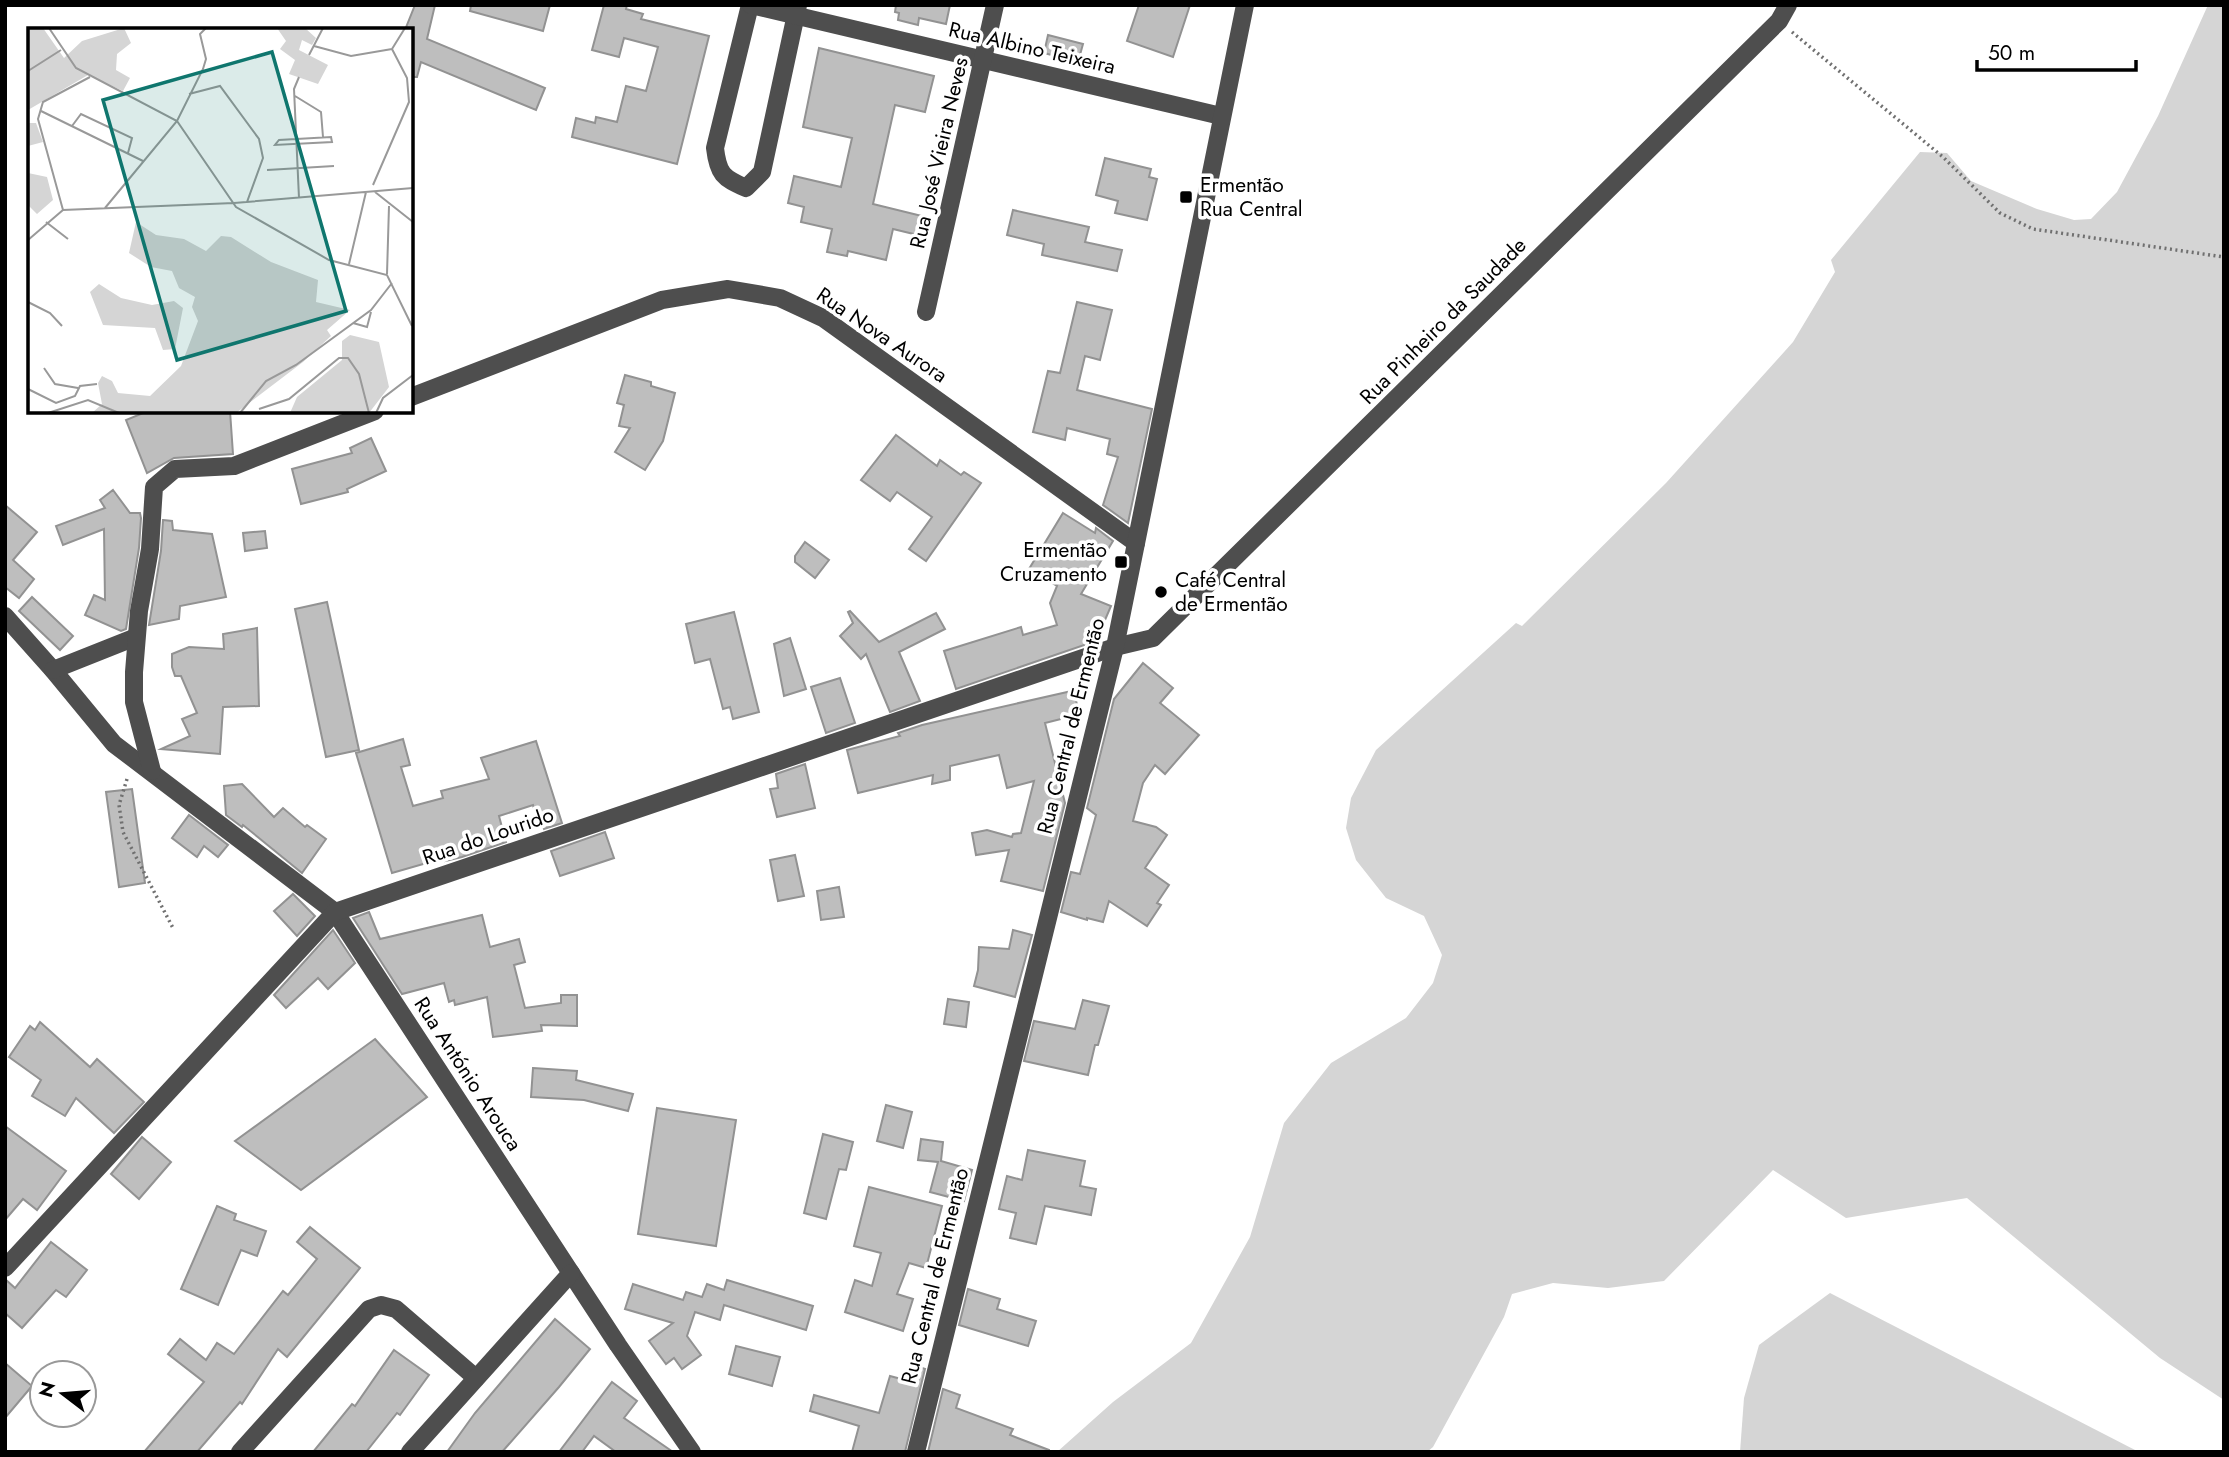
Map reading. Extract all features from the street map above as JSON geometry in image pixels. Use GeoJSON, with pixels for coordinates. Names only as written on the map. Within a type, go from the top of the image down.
{"type":"FeatureCollection","features":[{"type":"Feature","properties":{"kind":"street","name":"Rua Albino Teixeira"},"geometry":{"type":"LineString","coordinates":[[750,5],[797,10],[983,60],[1221,116]]}},
{"type":"Feature","properties":{"kind":"street"},"geometry":{"type":"LineString","coordinates":[[750,5],[715,148],[717,165],[726,180],[746,188],[762,172],[797,10]]}},
{"type":"Feature","properties":{"kind":"street","name":"Rua José Vieira Neves"},"geometry":{"type":"LineString","coordinates":[[926,312],[995,5]]}},
{"type":"Feature","properties":{"kind":"street","name":"Rua Central de Ermentão"},"geometry":{"type":"LineString","coordinates":[[916,1452],[1115,647],[1245,5]]}},
{"type":"Feature","properties":{"kind":"street","name":"Rua Pinheiro da Saudade"},"geometry":{"type":"LineString","coordinates":[[1115,647],[1153,638],[1779,22],[1788,5]]}},
{"type":"Feature","properties":{"kind":"street","name":"Rua Nova Aurora"},"geometry":{"type":"LineString","coordinates":[[413,396],[662,300],[728,289],[780,298],[823,318],[1136,543]]}},
{"type":"Feature","properties":{"kind":"street"},"geometry":{"type":"LineString","coordinates":[[152,771],[134,702],[136,637],[150,549],[154,487],[175,469],[234,466],[369,413]]}},
{"type":"Feature","properties":{"kind":"street","name":"Rua António Arouca"},"geometry":{"type":"LineString","coordinates":[[5,616],[114,744],[335,912],[570,1273],[692,1452]]}},
{"type":"Feature","properties":{"kind":"street"},"geometry":{"type":"LineString","coordinates":[[53,670],[136,637]]}},
{"type":"Feature","properties":{"kind":"street","name":"Rua do Lourido"},"geometry":{"type":"LineString","coordinates":[[5,1268],[335,912],[1115,647]]}},
{"type":"Feature","properties":{"kind":"street"},"geometry":{"type":"LineString","coordinates":[[410,1452],[570,1273]]}},
{"type":"Feature","properties":{"kind":"street"},"geometry":{"type":"LineString","coordinates":[[240,1452],[369,1309],[381,1305],[396,1309],[476,1378]]}},
{"type":"Feature","properties":{"kind":"path"},"geometry":{"type":"LineString","coordinates":[[1779,22],[1943,156],[2000,212],[2034,229],[2224,257]]}},
{"type":"Feature","properties":{"kind":"path"},"geometry":{"type":"LineString","coordinates":[[135,759],[119,805],[123,832],[174,930]]}},
{"type":"Feature","properties":{"kind":"shaded area"},"geometry":{"type":"Polygon","coordinates":[[[2208,5],[2224,5],[2224,1400],[2160,1358],[1967,1198],[1846,1218],[1773,1170],[1664,1281],[1608,1288],[1553,1283],[1512,1294],[1504,1317],[1433,1447],[1427,1452],[1057,1452],[1113,1402],[1191,1343],[1250,1237],[1284,1123],[1331,1063],[1406,1018],[1433,983],[1442,955],[1424,916],[1386,898],[1356,860],[1346,828],[1351,798],[1376,750],[1516,623],[1522,626],[1666,483],[1793,342],[1835,272],[1831,260],[1920,152],[1947,153],[1971,181],[2037,209],[2074,220],[2091,219],[2117,192],[2158,116],[2208,5]]]}},
{"type":"Feature","properties":{"kind":"shaded area"},"geometry":{"type":"Polygon","coordinates":[[[1830,1293],[2137,1452],[1740,1452],[1744,1398],[1759,1345],[1830,1293]]]}},
{"type":"Feature","properties":{"kind":"building"},"geometry":{"type":"Polygon","coordinates":[[[415,5],[435,5],[427,39],[545,88],[536,110],[421,62],[417,77],[413,77],[413,28],[406,28],[415,5]]]}},
{"type":"Feature","properties":{"kind":"building"},"geometry":{"type":"Polygon","coordinates":[[[471,5],[550,5],[543,31],[470,11],[471,5]]]}},
{"type":"Feature","properties":{"kind":"building"},"geometry":{"type":"Polygon","coordinates":[[[604,5],[627,5],[626,9],[643,14],[641,19],[709,36],[677,164],[572,137],[576,118],[595,123],[596,117],[617,122],[626,86],[646,91],[658,47],[624,38],[619,57],[592,50],[604,5]]]}},
{"type":"Feature","properties":{"kind":"building"},"geometry":{"type":"Polygon","coordinates":[[[896,5],[950,5],[946,24],[919,18],[918,25],[898,20],[896,5]]]}},
{"type":"Feature","properties":{"kind":"building"},"geometry":{"type":"Polygon","coordinates":[[[1139,5],[1190,5],[1173,57],[1127,41],[1139,5]]]}},
{"type":"Feature","properties":{"kind":"building"},"geometry":{"type":"Polygon","coordinates":[[[1048,35],[1083,44],[1078,62],[1044,53],[1048,35]]]}},
{"type":"Feature","properties":{"kind":"building"},"geometry":{"type":"Polygon","coordinates":[[[819,48],[934,76],[925,112],[895,105],[873,204],[930,218],[926,237],[893,229],[886,260],[848,251],[847,256],[827,252],[832,229],[801,222],[804,207],[788,203],[794,176],[841,187],[852,138],[803,127],[819,48]]]}},
{"type":"Feature","properties":{"kind":"building"},"geometry":{"type":"Polygon","coordinates":[[[1105,158],[1151,169],[1149,177],[1157,179],[1147,220],[1115,213],[1118,201],[1096,195],[1105,158]]]}},
{"type":"Feature","properties":{"kind":"building"},"geometry":{"type":"Polygon","coordinates":[[[1013,210],[1089,227],[1085,242],[1122,250],[1117,271],[1042,255],[1044,244],[1007,235],[1013,210]]]}},
{"type":"Feature","properties":{"kind":"building"},"geometry":{"type":"Polygon","coordinates":[[[1077,302],[1112,310],[1100,360],[1085,356],[1077,390],[1152,409],[1128,523],[1103,505],[1118,457],[1107,454],[1110,439],[1067,428],[1065,440],[1033,432],[1048,371],[1060,373],[1077,302]]]}},
{"type":"Feature","properties":{"kind":"building"},"geometry":{"type":"Polygon","coordinates":[[[625,375],[651,382],[651,386],[675,393],[663,441],[645,470],[615,452],[630,428],[619,426],[624,405],[617,403],[625,375]]]}},
{"type":"Feature","properties":{"kind":"building"},"geometry":{"type":"Polygon","coordinates":[[[143,413],[230,413],[233,454],[174,458],[147,473],[126,420],[143,413]]]}},
{"type":"Feature","properties":{"kind":"building"},"geometry":{"type":"Polygon","coordinates":[[[896,435],[937,466],[940,460],[961,475],[964,472],[981,483],[926,561],[909,549],[932,517],[897,492],[890,501],[861,480],[896,435]]]}},
{"type":"Feature","properties":{"kind":"building"},"geometry":{"type":"Polygon","coordinates":[[[371,438],[386,471],[347,489],[348,492],[301,504],[292,469],[352,453],[350,448],[371,438]]]}},
{"type":"Feature","properties":{"kind":"building"},"geometry":{"type":"Polygon","coordinates":[[[113,490],[130,513],[140,513],[141,518],[126,629],[121,631],[85,615],[94,595],[105,600],[104,529],[63,545],[56,526],[105,508],[100,500],[113,490]]]}},
{"type":"Feature","properties":{"kind":"building"},"geometry":{"type":"Polygon","coordinates":[[[5,505],[37,532],[13,560],[34,579],[19,598],[5,587],[5,505]]]}},
{"type":"Feature","properties":{"kind":"building"},"geometry":{"type":"Polygon","coordinates":[[[1063,513],[1095,533],[1096,528],[1113,541],[1081,594],[1111,606],[1096,641],[956,689],[944,651],[1021,627],[1023,635],[1057,625],[1050,603],[1057,586],[1029,569],[1063,513]]]}},
{"type":"Feature","properties":{"kind":"building"},"geometry":{"type":"Polygon","coordinates":[[[163,520],[172,521],[173,530],[212,534],[226,597],[180,606],[179,619],[149,625],[161,551],[163,520]]]}},
{"type":"Feature","properties":{"kind":"building"},"geometry":{"type":"Polygon","coordinates":[[[265,531],[267,548],[245,551],[243,533],[265,531]]]}},
{"type":"Feature","properties":{"kind":"building"},"geometry":{"type":"Polygon","coordinates":[[[805,542],[829,560],[815,578],[795,562],[795,556],[805,542]]]}},
{"type":"Feature","properties":{"kind":"building"},"geometry":{"type":"Polygon","coordinates":[[[32,597],[73,636],[60,650],[19,611],[32,597]]]}},
{"type":"Feature","properties":{"kind":"building"},"geometry":{"type":"Polygon","coordinates":[[[327,602],[359,750],[326,757],[295,609],[327,602]]]}},
{"type":"Feature","properties":{"kind":"building"},"geometry":{"type":"Polygon","coordinates":[[[850,611],[879,642],[936,613],[945,629],[899,652],[920,701],[890,712],[866,654],[861,659],[840,636],[853,623],[848,612],[850,611]]]}},
{"type":"Feature","properties":{"kind":"building"},"geometry":{"type":"Polygon","coordinates":[[[734,612],[759,712],[733,719],[730,707],[723,709],[710,659],[695,663],[686,624],[734,612]]]}},
{"type":"Feature","properties":{"kind":"building"},"geometry":{"type":"Polygon","coordinates":[[[257,628],[259,706],[223,707],[220,754],[161,749],[190,736],[182,719],[197,713],[181,676],[175,676],[172,654],[189,647],[224,649],[223,634],[257,628]]]}},
{"type":"Feature","properties":{"kind":"building"},"geometry":{"type":"Polygon","coordinates":[[[790,638],[806,689],[784,696],[774,644],[790,638]]]}},
{"type":"Feature","properties":{"kind":"building"},"geometry":{"type":"Polygon","coordinates":[[[1143,663],[1173,688],[1160,703],[1199,735],[1165,774],[1155,765],[1143,783],[1133,821],[1156,827],[1167,835],[1145,868],[1169,885],[1157,903],[1161,905],[1147,926],[1109,901],[1103,922],[1087,920],[1061,912],[1071,872],[1080,874],[1096,815],[1087,808],[1114,699],[1143,663]]]}},
{"type":"Feature","properties":{"kind":"building"},"geometry":{"type":"Polygon","coordinates":[[[840,678],[855,723],[826,733],[811,687],[840,678]]]}},
{"type":"Feature","properties":{"kind":"building"},"geometry":{"type":"Polygon","coordinates":[[[1076,690],[1077,715],[1045,723],[1065,803],[1043,891],[1001,881],[1009,850],[976,855],[972,833],[987,830],[1012,837],[1013,834],[1021,833],[1034,781],[1007,788],[999,755],[950,766],[950,780],[932,784],[933,775],[858,793],[847,750],[900,736],[898,733],[922,725],[1076,690]]]}},
{"type":"Feature","properties":{"kind":"building"},"geometry":{"type":"Polygon","coordinates":[[[403,739],[410,765],[401,767],[413,806],[443,798],[441,791],[489,779],[481,758],[536,741],[562,823],[544,829],[543,826],[539,827],[533,805],[499,816],[506,842],[462,857],[445,861],[444,858],[392,873],[356,753],[403,739]]]}},
{"type":"Feature","properties":{"kind":"building"},"geometry":{"type":"Polygon","coordinates":[[[805,764],[815,808],[777,817],[770,789],[778,788],[776,774],[805,764]]]}},
{"type":"Feature","properties":{"kind":"building"},"geometry":{"type":"Polygon","coordinates":[[[242,784],[274,817],[283,808],[305,827],[307,825],[326,839],[302,873],[243,825],[242,827],[226,815],[224,786],[242,784]]]}},
{"type":"Feature","properties":{"kind":"building"},"geometry":{"type":"Polygon","coordinates":[[[132,789],[145,883],[119,887],[106,792],[132,789]]]}},
{"type":"Feature","properties":{"kind":"building"},"geometry":{"type":"Polygon","coordinates":[[[189,815],[228,845],[218,857],[204,846],[197,857],[172,838],[189,815]]]}},
{"type":"Feature","properties":{"kind":"building"},"geometry":{"type":"Polygon","coordinates":[[[605,832],[614,858],[560,876],[551,851],[605,832]]]}},
{"type":"Feature","properties":{"kind":"building"},"geometry":{"type":"Polygon","coordinates":[[[795,855],[804,896],[778,901],[770,860],[795,855]]]}},
{"type":"Feature","properties":{"kind":"building"},"geometry":{"type":"Polygon","coordinates":[[[839,887],[844,917],[821,920],[817,891],[839,887]]]}},
{"type":"Feature","properties":{"kind":"building"},"geometry":{"type":"Polygon","coordinates":[[[293,894],[315,916],[297,936],[274,911],[293,894]]]}},
{"type":"Feature","properties":{"kind":"building"},"geometry":{"type":"Polygon","coordinates":[[[369,912],[380,939],[482,915],[490,947],[519,939],[525,962],[514,965],[525,1008],[561,1003],[561,995],[577,995],[577,1026],[541,1025],[542,1031],[493,1037],[487,997],[455,1005],[454,1000],[449,1002],[444,983],[402,994],[353,918],[369,912]]]}},
{"type":"Feature","properties":{"kind":"building"},"geometry":{"type":"Polygon","coordinates":[[[333,930],[355,963],[328,989],[318,978],[286,1008],[274,995],[333,930]]]}},
{"type":"Feature","properties":{"kind":"building"},"geometry":{"type":"Polygon","coordinates":[[[1013,930],[1032,935],[1015,997],[974,986],[979,947],[1009,949],[1013,930]]]}},
{"type":"Feature","properties":{"kind":"building"},"geometry":{"type":"Polygon","coordinates":[[[948,999],[969,1002],[966,1027],[944,1024],[948,999]]]}},
{"type":"Feature","properties":{"kind":"building"},"geometry":{"type":"Polygon","coordinates":[[[1083,1000],[1109,1006],[1088,1075],[1024,1061],[1034,1021],[1075,1029],[1083,1000]]]}},
{"type":"Feature","properties":{"kind":"building"},"geometry":{"type":"Polygon","coordinates":[[[40,1022],[90,1067],[97,1059],[144,1102],[114,1133],[76,1098],[65,1116],[32,1096],[41,1080],[9,1057],[30,1026],[35,1030],[40,1022]]]}},
{"type":"Feature","properties":{"kind":"building"},"geometry":{"type":"Polygon","coordinates":[[[375,1039],[427,1097],[301,1190],[235,1141],[375,1039]]]}},
{"type":"Feature","properties":{"kind":"building"},"geometry":{"type":"Polygon","coordinates":[[[533,1068],[577,1071],[576,1080],[633,1094],[628,1111],[584,1100],[531,1097],[533,1068]]]}},
{"type":"Feature","properties":{"kind":"building"},"geometry":{"type":"Polygon","coordinates":[[[886,1105],[912,1112],[903,1148],[877,1141],[886,1105]]]}},
{"type":"Feature","properties":{"kind":"building"},"geometry":{"type":"Polygon","coordinates":[[[657,1108],[736,1120],[716,1246],[638,1234],[657,1108]]]}},
{"type":"Feature","properties":{"kind":"building"},"geometry":{"type":"Polygon","coordinates":[[[5,1126],[66,1171],[37,1210],[23,1199],[5,1220],[5,1126]]]}},
{"type":"Feature","properties":{"kind":"building"},"geometry":{"type":"Polygon","coordinates":[[[823,1134],[853,1142],[846,1170],[839,1169],[826,1219],[804,1213],[823,1134]]]}},
{"type":"Feature","properties":{"kind":"building"},"geometry":{"type":"Polygon","coordinates":[[[142,1137],[171,1162],[139,1199],[111,1174],[142,1137]]]}},
{"type":"Feature","properties":{"kind":"building"},"geometry":{"type":"Polygon","coordinates":[[[921,1139],[943,1142],[941,1161],[972,1170],[964,1201],[930,1192],[938,1162],[918,1160],[921,1139]]]}},
{"type":"Feature","properties":{"kind":"building"},"geometry":{"type":"Polygon","coordinates":[[[1028,1150],[1085,1161],[1080,1186],[1096,1189],[1091,1215],[1045,1206],[1036,1244],[1010,1238],[1016,1213],[999,1209],[1007,1176],[1022,1180],[1028,1150]]]}},
{"type":"Feature","properties":{"kind":"building"},"geometry":{"type":"Polygon","coordinates":[[[869,1187],[942,1206],[926,1268],[909,1263],[897,1294],[913,1299],[903,1331],[845,1312],[855,1280],[872,1286],[881,1253],[854,1246],[869,1187]]]}},
{"type":"Feature","properties":{"kind":"building"},"geometry":{"type":"Polygon","coordinates":[[[217,1206],[236,1214],[234,1220],[266,1231],[257,1256],[241,1250],[218,1305],[181,1289],[217,1206]]]}},
{"type":"Feature","properties":{"kind":"building"},"geometry":{"type":"Polygon","coordinates":[[[310,1227],[360,1268],[287,1357],[278,1349],[242,1404],[240,1402],[197,1452],[144,1452],[204,1382],[168,1354],[180,1339],[206,1360],[217,1343],[234,1354],[283,1291],[288,1295],[317,1259],[297,1242],[310,1227]]]}},
{"type":"Feature","properties":{"kind":"building"},"geometry":{"type":"Polygon","coordinates":[[[51,1242],[87,1270],[66,1297],[56,1290],[22,1328],[5,1313],[5,1279],[15,1288],[51,1242]]]}},
{"type":"Feature","properties":{"kind":"building"},"geometry":{"type":"Polygon","coordinates":[[[727,1280],[813,1306],[806,1330],[724,1305],[720,1320],[695,1312],[687,1336],[701,1355],[682,1369],[674,1358],[666,1364],[649,1341],[673,1323],[625,1309],[633,1284],[683,1300],[686,1292],[702,1297],[707,1284],[724,1290],[727,1280]]]}},
{"type":"Feature","properties":{"kind":"building"},"geometry":{"type":"Polygon","coordinates":[[[968,1289],[1000,1299],[997,1309],[1036,1321],[1028,1346],[959,1325],[968,1289]]]}},
{"type":"Feature","properties":{"kind":"building"},"geometry":{"type":"Polygon","coordinates":[[[555,1319],[590,1349],[502,1452],[447,1452],[475,1413],[555,1319]]]}},
{"type":"Feature","properties":{"kind":"building"},"geometry":{"type":"Polygon","coordinates":[[[736,1346],[780,1357],[772,1386],[729,1374],[736,1346]]]}},
{"type":"Feature","properties":{"kind":"building"},"geometry":{"type":"Polygon","coordinates":[[[394,1350],[429,1375],[400,1415],[397,1413],[366,1452],[313,1452],[352,1404],[355,1406],[394,1350]]]}},
{"type":"Feature","properties":{"kind":"building"},"geometry":{"type":"Polygon","coordinates":[[[5,1363],[28,1383],[28,1391],[5,1418],[5,1363]]]}},
{"type":"Feature","properties":{"kind":"building"},"geometry":{"type":"Polygon","coordinates":[[[910,1364],[925,1369],[905,1452],[852,1452],[859,1426],[810,1411],[814,1395],[879,1413],[890,1376],[905,1380],[910,1364]]]}},
{"type":"Feature","properties":{"kind":"building"},"geometry":{"type":"Polygon","coordinates":[[[612,1382],[637,1401],[624,1418],[673,1452],[616,1452],[594,1436],[582,1452],[559,1452],[612,1382]]]}},
{"type":"Feature","properties":{"kind":"building"},"geometry":{"type":"Polygon","coordinates":[[[943,1389],[960,1395],[956,1408],[1013,1429],[1010,1435],[1049,1452],[928,1452],[943,1389]]]}},
{"type":"Feature","properties":{"kind":"place","name":"Ermentão Rua Central"},"geometry":{"type":"Point","coordinates":[1186,197]}},
{"type":"Feature","properties":{"kind":"place","name":"Ermentão Cruzamento"},"geometry":{"type":"Point","coordinates":[1121,562]}},
{"type":"Feature","properties":{"kind":"place","name":"Café Central de Ermentão"},"geometry":{"type":"Point","coordinates":[1161,592]}}]}
